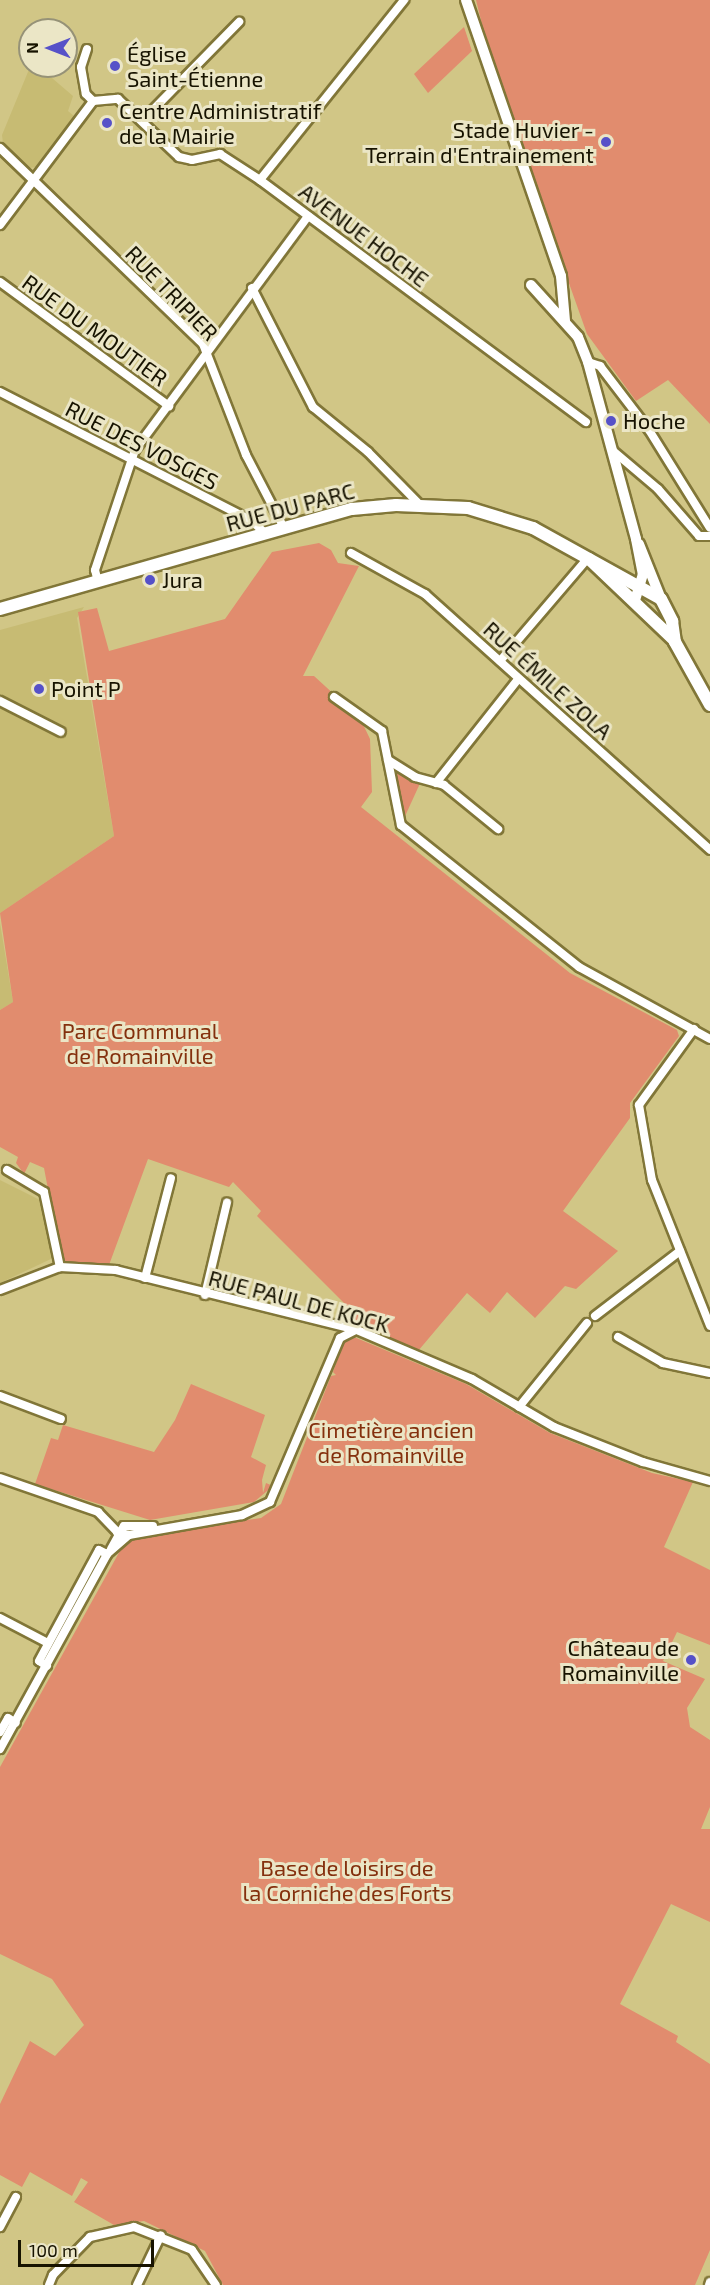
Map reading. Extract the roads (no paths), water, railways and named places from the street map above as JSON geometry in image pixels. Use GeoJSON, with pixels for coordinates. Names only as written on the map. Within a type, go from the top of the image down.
{"type":"FeatureCollection","features":[{"type":"Feature","properties":{"kind":"main road","name":"RUE DU PARC"},"geometry":{"type":"LineString","coordinates":[[0,609],[352,509],[420,505],[468,508],[506,519],[588,558],[661,599]]}},
{"type":"Feature","properties":{"kind":"main road","name":"RUE DU PARC"},"geometry":{"type":"LineString","coordinates":[[588,558],[592,566],[635,601],[675,642]]}},
{"type":"Feature","properties":{"kind":"main road"},"geometry":{"type":"LineString","coordinates":[[661,599],[675,642],[710,705]]}},
{"type":"Feature","properties":{"kind":"street"},"geometry":{"type":"LineString","coordinates":[[260,180],[404,0]]}},
{"type":"Feature","properties":{"kind":"street"},"geometry":{"type":"LineString","coordinates":[[466,0],[561,276],[565,321]]}},
{"type":"Feature","properties":{"kind":"street"},"geometry":{"type":"LineString","coordinates":[[142,121],[239,22]]}},
{"type":"Feature","properties":{"kind":"street"},"geometry":{"type":"LineString","coordinates":[[0,225],[93,101],[81,74],[87,49]]}},
{"type":"Feature","properties":{"kind":"street","name":"AVENUE HOCHE"},"geometry":{"type":"LineString","coordinates":[[93,101],[118,99],[178,157],[192,160],[220,154],[260,180],[586,422]]}},
{"type":"Feature","properties":{"kind":"street","name":"RUE TRIPIER"},"geometry":{"type":"LineString","coordinates":[[0,148],[207,350],[246,455],[284,528]]}},
{"type":"Feature","properties":{"kind":"street"},"geometry":{"type":"LineString","coordinates":[[98,582],[95,570],[131,459],[252,288],[308,216]]}},
{"type":"Feature","properties":{"kind":"street","name":"RUE DU MOUTIER"},"geometry":{"type":"LineString","coordinates":[[0,282],[169,406]]}},
{"type":"Feature","properties":{"kind":"street"},"geometry":{"type":"LineString","coordinates":[[531,285],[565,321],[588,362],[636,538],[661,599]]}},
{"type":"Feature","properties":{"kind":"street"},"geometry":{"type":"LineString","coordinates":[[252,288],[313,407],[368,452],[420,505]]}},
{"type":"Feature","properties":{"kind":"street"},"geometry":{"type":"LineString","coordinates":[[588,362],[600,366],[649,430],[710,528]]}},
{"type":"Feature","properties":{"kind":"street","name":"RUE DES VOSGES"},"geometry":{"type":"LineString","coordinates":[[0,392],[252,521],[266,534]]}},
{"type":"Feature","properties":{"kind":"street"},"geometry":{"type":"LineString","coordinates":[[610,448],[658,489],[699,536],[710,536]]}},
{"type":"Feature","properties":{"kind":"street"},"geometry":{"type":"LineString","coordinates":[[635,601],[641,589],[636,538]]}},
{"type":"Feature","properties":{"kind":"street","name":"RUE ÉMILE ZOLA"},"geometry":{"type":"LineString","coordinates":[[351,553],[425,594],[710,850]]}},
{"type":"Feature","properties":{"kind":"street"},"geometry":{"type":"LineString","coordinates":[[500,661],[588,558]]}},
{"type":"Feature","properties":{"kind":"street"},"geometry":{"type":"LineString","coordinates":[[436,783],[518,679]]}},
{"type":"Feature","properties":{"kind":"street"},"geometry":{"type":"LineString","coordinates":[[334,697],[382,731],[401,825],[579,967],[710,1039]]}},
{"type":"Feature","properties":{"kind":"street"},"geometry":{"type":"LineString","coordinates":[[0,701],[61,732]]}},
{"type":"Feature","properties":{"kind":"street"},"geometry":{"type":"LineString","coordinates":[[388,760],[462,797],[498,829]]}},
{"type":"Feature","properties":{"kind":"street"},"geometry":{"type":"LineString","coordinates":[[694,1029],[639,1105],[652,1180],[710,1326]]}},
{"type":"Feature","properties":{"kind":"street"},"geometry":{"type":"LineString","coordinates":[[8,1170],[44,1192],[60,1267]]}},
{"type":"Feature","properties":{"kind":"street"},"geometry":{"type":"LineString","coordinates":[[145,1278],[171,1178]]}},
{"type":"Feature","properties":{"kind":"street"},"geometry":{"type":"LineString","coordinates":[[205,1295],[227,1203]]}},
{"type":"Feature","properties":{"kind":"street"},"geometry":{"type":"LineString","coordinates":[[595,1316],[680,1251]]}},
{"type":"Feature","properties":{"kind":"street","name":"RUE PAUL DE KOCK"},"geometry":{"type":"LineString","coordinates":[[0,1290],[60,1267],[116,1270],[205,1295],[357,1330],[472,1379],[554,1427],[643,1462],[710,1480]]}},
{"type":"Feature","properties":{"kind":"street"},"geometry":{"type":"LineString","coordinates":[[519,1407],[587,1323]]}},
{"type":"Feature","properties":{"kind":"street"},"geometry":{"type":"LineString","coordinates":[[109,1552],[129,1535],[160,1526],[242,1515],[270,1502],[340,1338],[339,1327]]}},
{"type":"Feature","properties":{"kind":"street"},"geometry":{"type":"LineString","coordinates":[[340,1338],[357,1330]]}},
{"type":"Feature","properties":{"kind":"street"},"geometry":{"type":"LineString","coordinates":[[618,1337],[663,1363],[710,1373]]}},
{"type":"Feature","properties":{"kind":"street"},"geometry":{"type":"LineString","coordinates":[[0,1396],[61,1419]]}},
{"type":"Feature","properties":{"kind":"street"},"geometry":{"type":"LineString","coordinates":[[0,1478],[98,1512],[117,1532],[129,1535]]}},
{"type":"Feature","properties":{"kind":"street"},"geometry":{"type":"LineString","coordinates":[[0,1749],[109,1552],[117,1532],[135,1524],[160,1526]]}},
{"type":"Feature","properties":{"kind":"street"},"geometry":{"type":"LineString","coordinates":[[47,1666],[39,1661],[48,1643],[99,1550],[109,1552]]}},
{"type":"Feature","properties":{"kind":"street"},"geometry":{"type":"LineString","coordinates":[[0,1618],[48,1643]]}},
{"type":"Feature","properties":{"kind":"street"},"geometry":{"type":"LineString","coordinates":[[0,1732],[8,1718],[16,1723]]}},
{"type":"Feature","properties":{"kind":"street"},"geometry":{"type":"LineString","coordinates":[[0,2227],[15,2197]]}},
{"type":"Feature","properties":{"kind":"street"},"geometry":{"type":"LineString","coordinates":[[50,2285],[53,2275],[97,2234],[134,2227],[192,2250],[216,2285]]}},
{"type":"Feature","properties":{"kind":"street"},"geometry":{"type":"LineString","coordinates":[[136,2285],[160,2238]]}},
{"type":"Feature","properties":{"kind":"street"},"geometry":{"type":"LineString","coordinates":[[160,2238],[190,2255],[210,2285]]}},
{"type":"Feature","properties":{"kind":"place","name":"Église Saint-Étienne"},"geometry":{"type":"Point","coordinates":[115,66]}},
{"type":"Feature","properties":{"kind":"place","name":"Centre Administratif de la Mairie"},"geometry":{"type":"Point","coordinates":[107,123]}},
{"type":"Feature","properties":{"kind":"place","name":"Stade Huvier - Terrain d'Entrainement"},"geometry":{"type":"Point","coordinates":[606,142]}},
{"type":"Feature","properties":{"kind":"place","name":"Hoche"},"geometry":{"type":"Point","coordinates":[611,421]}},
{"type":"Feature","properties":{"kind":"place","name":"Jura"},"geometry":{"type":"Point","coordinates":[150,580]}},
{"type":"Feature","properties":{"kind":"place","name":"Point P"},"geometry":{"type":"Point","coordinates":[39,689]}},
{"type":"Feature","properties":{"kind":"place","name":"Château de Romainville"},"geometry":{"type":"Point","coordinates":[691,1660]}},
{"type":"Feature","properties":{"kind":"park label","name":"Parc Communal de Romainville"},"geometry":{"type":"Point","coordinates":[140,1042]}},
{"type":"Feature","properties":{"kind":"park label","name":"Cimetière ancien de Romainville"},"geometry":{"type":"Point","coordinates":[391,1442]}},
{"type":"Feature","properties":{"kind":"park label","name":"Base de loisirs de la Corniche des Forts"},"geometry":{"type":"Point","coordinates":[347,1880]}}]}
